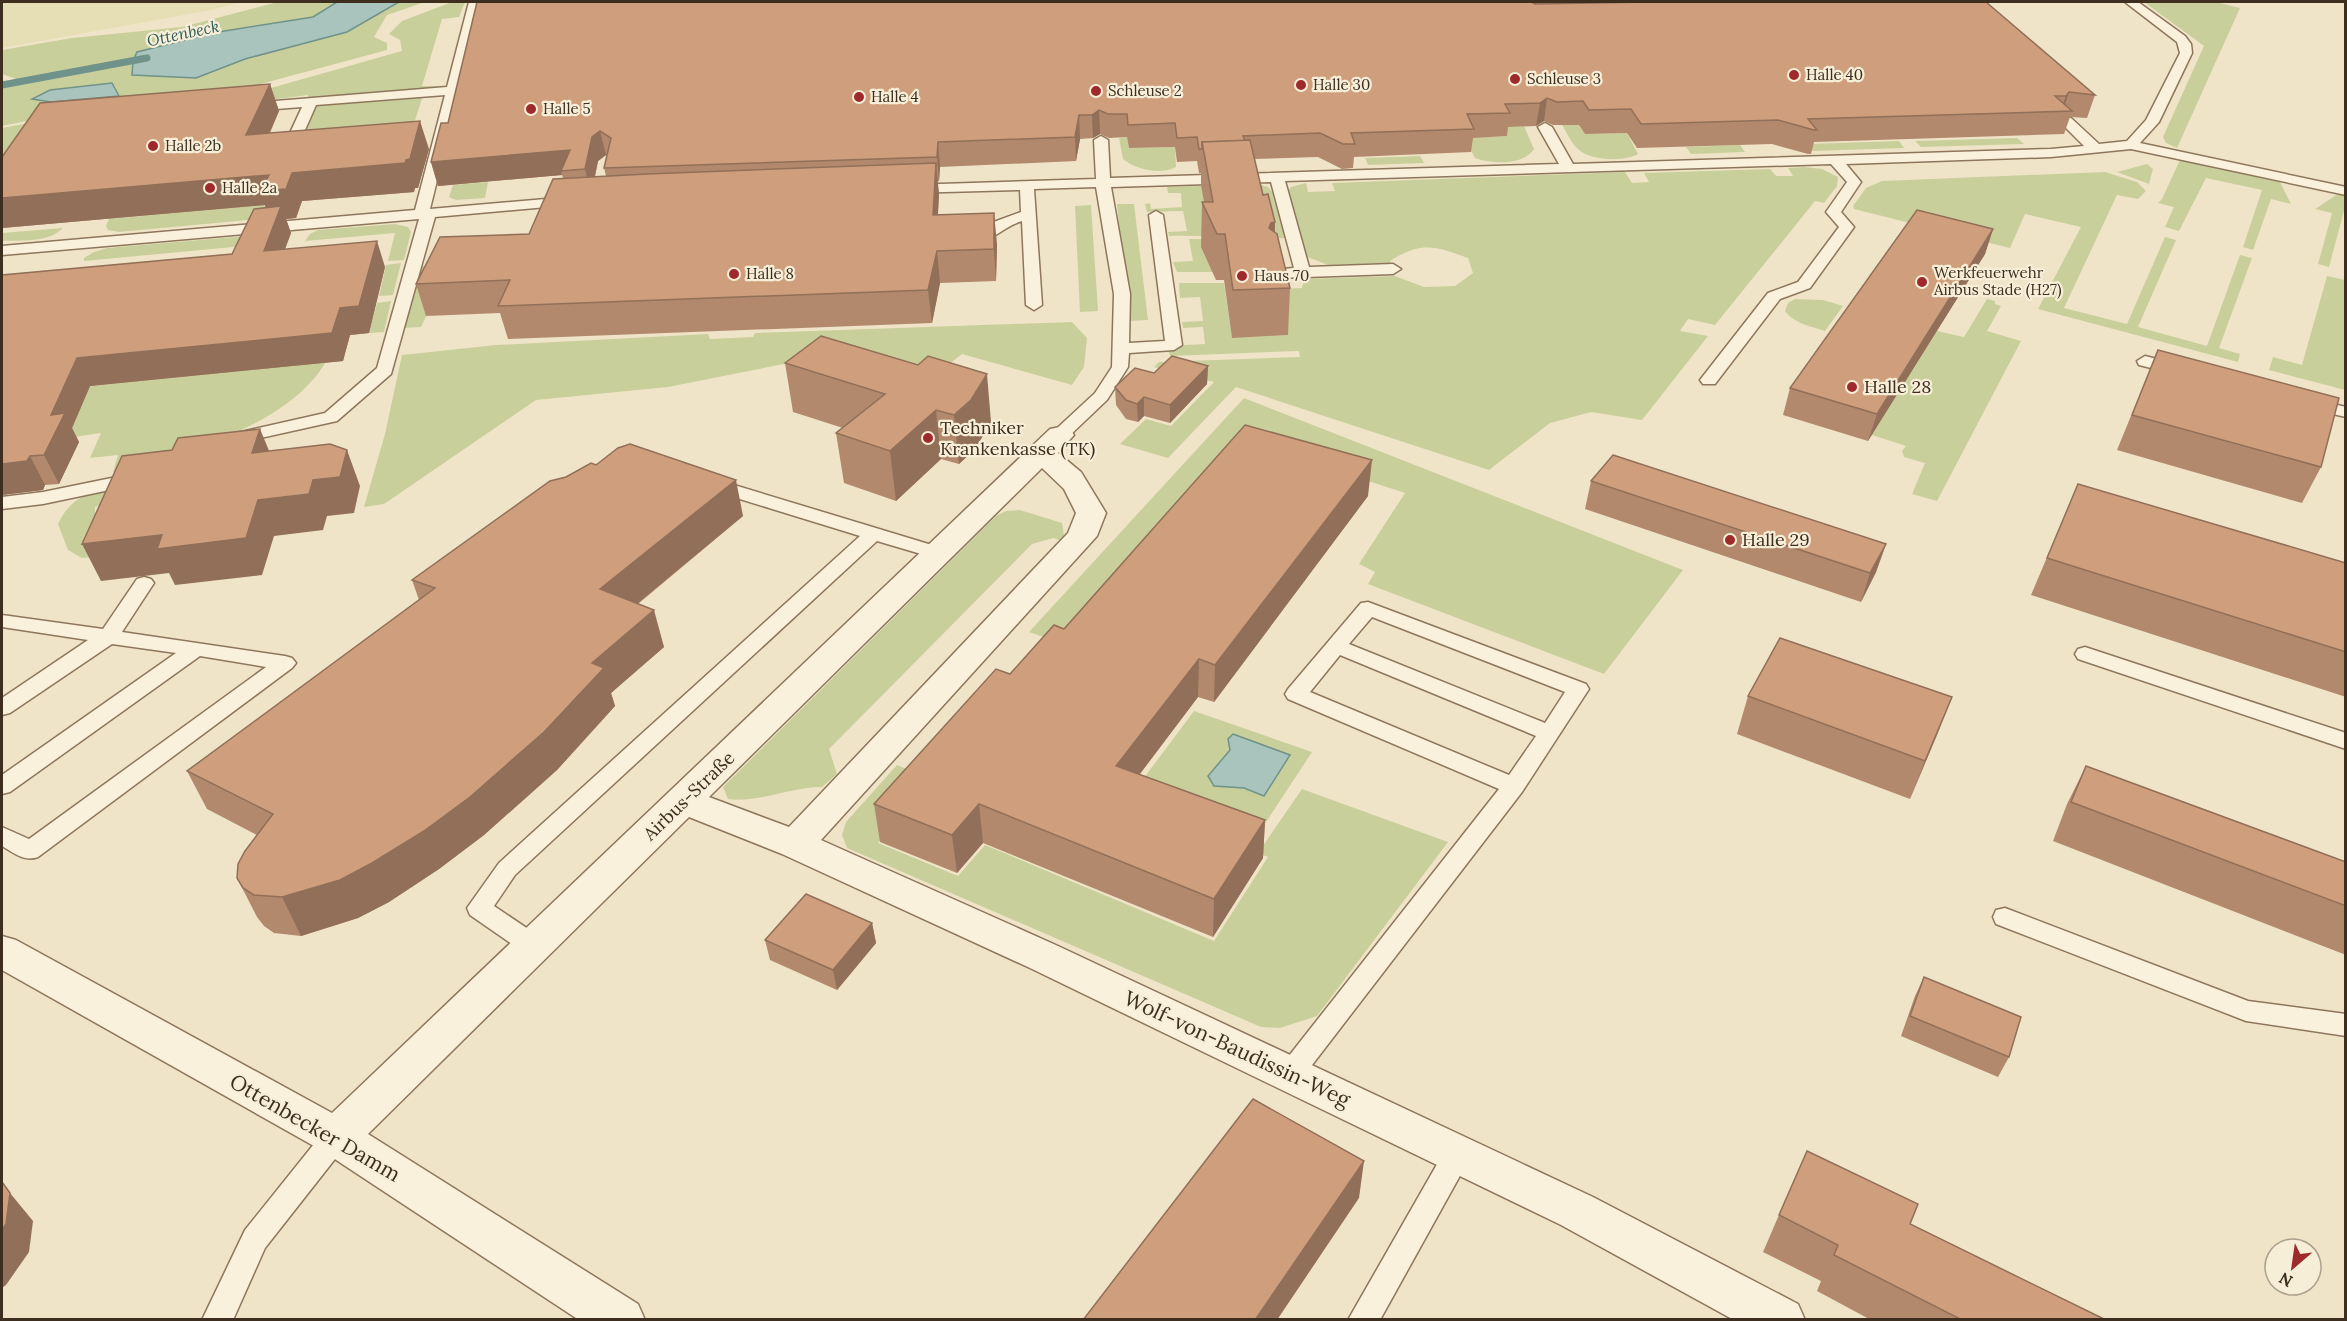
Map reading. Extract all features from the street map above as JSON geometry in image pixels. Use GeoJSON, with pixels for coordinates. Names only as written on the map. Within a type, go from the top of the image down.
{"type":"FeatureCollection","features":[{"type":"Feature","properties":{"kind":"street","name":"Airbus-Straße"},"geometry":{"type":"LineString","coordinates":[[336,1137],[1050,445]]}},
{"type":"Feature","properties":{"kind":"street"},"geometry":{"type":"LineString","coordinates":[[795,844],[1082,536],[1090,513],[1080,489],[1060,466],[1050,445]]}},
{"type":"Feature","properties":{"kind":"street","name":"Wolf-von-Baudissin-Weg"},"geometry":{"type":"LineString","coordinates":[[683,801],[795,844],[1044,957],[1577,1211],[1780,1320]]}},
{"type":"Feature","properties":{"kind":"street","name":"Ottenbecker Damm"},"geometry":{"type":"LineString","coordinates":[[2,951],[336,1137],[621,1320]]}},
{"type":"Feature","properties":{"kind":"lane"},"geometry":{"type":"LineString","coordinates":[[213,447],[233,439],[331,417],[385,370],[475,2]]}},
{"type":"Feature","properties":{"kind":"lane"},"geometry":{"type":"LineString","coordinates":[[2131,2],[2181,39],[2185,44],[2186,53],[2152,122],[2132,145]]}},
{"type":"Feature","properties":{"kind":"lane"},"geometry":{"type":"LineString","coordinates":[[240,108],[453,90]]}},
{"type":"Feature","properties":{"kind":"lane"},"geometry":{"type":"LineString","coordinates":[[291,146],[311,102]]}},
{"type":"Feature","properties":{"kind":"lane"},"geometry":{"type":"LineString","coordinates":[[2066,121],[2097,150]]}},
{"type":"Feature","properties":{"kind":"lane"},"geometry":{"type":"LineString","coordinates":[[1545,128],[1569,169]]}},
{"type":"Feature","properties":{"kind":"lane"},"geometry":{"type":"LineString","coordinates":[[1050,445],[1110,386],[1120,367],[1122,294],[1103,184],[1101,140]]}},
{"type":"Feature","properties":{"kind":"lane"},"geometry":{"type":"LineString","coordinates":[[889,190],[1835,160],[2097,150],[2132,145],[2346,191]]}},
{"type":"Feature","properties":{"kind":"lane"},"geometry":{"type":"LineString","coordinates":[[1709,380],[1774,296],[1804,285],[1847,228],[1833,212],[1854,182],[1835,160]]}},
{"type":"Feature","properties":{"kind":"lane"},"geometry":{"type":"LineString","coordinates":[[1277,178],[1303,272]]}},
{"type":"Feature","properties":{"kind":"lane"},"geometry":{"type":"LineString","coordinates":[[1027,186],[1034,305]]}},
{"type":"Feature","properties":{"kind":"lane"},"geometry":{"type":"LineString","coordinates":[[2,251],[589,200]]}},
{"type":"Feature","properties":{"kind":"lane"},"geometry":{"type":"LineString","coordinates":[[980,238],[994,226],[1010,218],[1029,215]]}},
{"type":"Feature","properties":{"kind":"lane"},"geometry":{"type":"LineString","coordinates":[[1121,348],[1174,345],[1156,215]]}},
{"type":"Feature","properties":{"kind":"lane"},"geometry":{"type":"LineString","coordinates":[[1277,273],[1393,269]]}},
{"type":"Feature","properties":{"kind":"lane"},"geometry":{"type":"LineString","coordinates":[[2145,361],[2201,375]]}},
{"type":"Feature","properties":{"kind":"lane"},"geometry":{"type":"LineString","coordinates":[[2290,398],[2346,412]]}},
{"type":"Feature","properties":{"kind":"lane"},"geometry":{"type":"LineString","coordinates":[[2,503],[43,498],[121,482],[153,472]]}},
{"type":"Feature","properties":{"kind":"lane"},"geometry":{"type":"LineString","coordinates":[[693,478],[938,553]]}},
{"type":"Feature","properties":{"kind":"lane"},"geometry":{"type":"LineString","coordinates":[[534,946],[479,908],[507,869],[874,534]]}},
{"type":"Feature","properties":{"kind":"lane"},"geometry":{"type":"LineString","coordinates":[[2,708],[109,636],[144,583]]}},
{"type":"Feature","properties":{"kind":"lane"},"geometry":{"type":"LineString","coordinates":[[1290,1074],[1514,786],[1578,689],[1368,608],[1296,694],[1514,786]]}},
{"type":"Feature","properties":{"kind":"lane"},"geometry":{"type":"LineString","coordinates":[[2,621],[285,663],[30,851],[2,835]]}},
{"type":"Feature","properties":{"kind":"lane"},"geometry":{"type":"LineString","coordinates":[[2,638],[25,624]]}},
{"type":"Feature","properties":{"kind":"lane"},"geometry":{"type":"LineString","coordinates":[[1336,646],[1549,733]]}},
{"type":"Feature","properties":{"kind":"lane"},"geometry":{"type":"LineString","coordinates":[[2,786],[196,649]]}},
{"type":"Feature","properties":{"kind":"lane"},"geometry":{"type":"LineString","coordinates":[[2085,654],[2346,741]]}},
{"type":"Feature","properties":{"kind":"lane"},"geometry":{"type":"LineString","coordinates":[[2005,918],[2246,1011],[2346,1025]]}},
{"type":"Feature","properties":{"kind":"lane"},"geometry":{"type":"LineString","coordinates":[[217,1320],[255,1239],[336,1137]]}},
{"type":"Feature","properties":{"kind":"lane"},"geometry":{"type":"LineString","coordinates":[[1363,1320],[1458,1154]]}},
{"type":"Feature","properties":{"kind":"shaded area"},"geometry":{"type":"Polygon","coordinates":[[[2,2],[241,2],[212,10],[2,48],[2,2]]]}},
{"type":"Feature","properties":{"kind":"green space"},"geometry":{"type":"Polygon","coordinates":[[[278,2],[337,2],[313,17],[218,32],[133,61],[132,75],[196,78],[245,59],[347,32],[399,2],[425,2],[387,15],[374,37],[387,43],[387,50],[178,106],[31,120],[2,126],[2,86],[16,79],[2,74],[2,50],[72,38],[182,27],[278,2]]]}},
{"type":"Feature","properties":{"kind":"green space"},"geometry":{"type":"Polygon","coordinates":[[[452,2],[465,2],[459,17],[442,19],[422,86],[441,86],[438,88],[308,99],[308,95],[239,104],[239,97],[402,51],[400,40],[389,34],[402,21],[452,2]]]}},
{"type":"Feature","properties":{"kind":"green space"},"geometry":{"type":"Polygon","coordinates":[[[2144,2],[2216,2],[2240,8],[2177,148],[2166,143],[2163,137],[2204,46],[2144,2]]]}},
{"type":"Feature","properties":{"kind":"green space"},"geometry":{"type":"Polygon","coordinates":[[[422,98],[407,146],[298,147],[316,106],[422,98]]]}},
{"type":"Feature","properties":{"kind":"green space"},"geometry":{"type":"Polygon","coordinates":[[[34,122],[2,172],[2,128],[34,122]]]}},
{"type":"Feature","properties":{"kind":"green space"},"geometry":{"type":"Polygon","coordinates":[[[1562,125],[1579,125],[1585,134],[1627,133],[1638,154],[1616,159],[1590,156],[1576,147],[1562,125]]]}},
{"type":"Feature","properties":{"kind":"green space"},"geometry":{"type":"Polygon","coordinates":[[[1524,126],[1534,149],[1529,155],[1515,161],[1489,162],[1475,158],[1464,138],[1506,136],[1502,127],[1524,126]]]}},
{"type":"Feature","properties":{"kind":"green space"},"geometry":{"type":"Polygon","coordinates":[[[1127,137],[1129,148],[1175,147],[1176,167],[1156,171],[1128,163],[1123,159],[1119,138],[1127,137]]]}},
{"type":"Feature","properties":{"kind":"green space"},"geometry":{"type":"Polygon","coordinates":[[[2017,138],[2024,144],[1921,147],[1915,141],[2017,138]]]}},
{"type":"Feature","properties":{"kind":"green space"},"geometry":{"type":"Polygon","coordinates":[[[1899,141],[1904,148],[1813,151],[1808,144],[1899,141]]]}},
{"type":"Feature","properties":{"kind":"green space"},"geometry":{"type":"Polygon","coordinates":[[[1740,145],[1745,152],[1691,154],[1686,147],[1740,145]]]}},
{"type":"Feature","properties":{"kind":"green space"},"geometry":{"type":"Polygon","coordinates":[[[1420,156],[1424,163],[1368,165],[1365,158],[1420,156]]]}},
{"type":"Feature","properties":{"kind":"green space"},"geometry":{"type":"Polygon","coordinates":[[[2180,160],[2280,182],[2291,204],[2271,199],[2253,250],[2243,247],[2262,190],[2206,178],[2179,231],[2165,227],[2174,207],[2158,203],[2180,160]]]}},
{"type":"Feature","properties":{"kind":"green space"},"geometry":{"type":"Polygon","coordinates":[[[2147,164],[2153,169],[2149,184],[2117,172],[2147,164]]]}},
{"type":"Feature","properties":{"kind":"green space"},"geometry":{"type":"Polygon","coordinates":[[[1788,168],[1822,169],[1838,177],[1837,186],[1824,203],[1815,201],[1715,325],[1688,319],[1680,331],[1708,336],[1642,420],[1591,412],[1550,423],[1489,470],[1236,387],[1168,458],[1120,444],[1146,419],[1171,426],[1214,382],[1154,367],[1159,362],[1300,357],[1299,351],[1170,356],[1168,349],[1205,344],[1203,327],[1183,328],[1182,322],[1203,321],[1200,297],[1180,298],[1179,283],[1224,283],[1232,337],[1288,335],[1277,289],[1302,288],[1304,279],[1395,276],[1424,287],[1455,286],[1473,273],[1468,258],[1437,248],[1411,250],[1390,261],[1391,263],[1328,265],[1305,256],[1288,191],[1291,187],[1306,183],[1308,192],[1335,191],[1332,183],[1625,172],[1632,183],[1649,182],[1644,173],[1770,169],[1776,176],[1793,176],[1788,168]]]}},
{"type":"Feature","properties":{"kind":"green space"},"geometry":{"type":"Polygon","coordinates":[[[2105,172],[2137,182],[2146,191],[2138,199],[2117,195],[2064,308],[2127,324],[2165,237],[2176,240],[2138,327],[2207,346],[2240,255],[2252,258],[2219,348],[2240,354],[2238,362],[2038,309],[2081,227],[2025,214],[2010,248],[1854,209],[1853,206],[1866,188],[1882,181],[2105,172]]]}},
{"type":"Feature","properties":{"kind":"green space"},"geometry":{"type":"Polygon","coordinates":[[[488,182],[485,198],[456,200],[449,197],[453,185],[488,182]]]}},
{"type":"Feature","properties":{"kind":"green space"},"geometry":{"type":"Polygon","coordinates":[[[1257,184],[1268,187],[1273,193],[1285,238],[1169,236],[1168,232],[1187,231],[1183,211],[1147,212],[1145,204],[1150,203],[1151,209],[1182,207],[1181,193],[1168,193],[1167,187],[1257,184]]]}},
{"type":"Feature","properties":{"kind":"green space"},"geometry":{"type":"Polygon","coordinates":[[[2338,194],[2345,196],[2345,207],[2329,267],[2318,264],[2332,213],[2315,209],[2338,194]]]}},
{"type":"Feature","properties":{"kind":"green space"},"geometry":{"type":"Polygon","coordinates":[[[283,203],[259,219],[119,232],[108,230],[106,226],[109,219],[283,203]]]}},
{"type":"Feature","properties":{"kind":"green space"},"geometry":{"type":"Polygon","coordinates":[[[1117,204],[1134,204],[1148,320],[1129,321],[1117,204]]]}},
{"type":"Feature","properties":{"kind":"green space"},"geometry":{"type":"Polygon","coordinates":[[[1091,205],[1098,311],[1080,312],[1075,206],[1091,205]]]}},
{"type":"Feature","properties":{"kind":"green space"},"geometry":{"type":"Polygon","coordinates":[[[395,224],[408,227],[411,232],[404,260],[388,261],[395,233],[305,241],[310,234],[318,230],[395,224]]]}},
{"type":"Feature","properties":{"kind":"green space"},"geometry":{"type":"Polygon","coordinates":[[[63,228],[57,233],[42,238],[2,241],[2,233],[63,228]]]}},
{"type":"Feature","properties":{"kind":"green space"},"geometry":{"type":"Polygon","coordinates":[[[246,236],[244,246],[84,261],[84,258],[94,252],[107,248],[246,236]]]}},
{"type":"Feature","properties":{"kind":"green space"},"geometry":{"type":"Polygon","coordinates":[[[1189,239],[1211,239],[1202,247],[1213,272],[1177,272],[1173,262],[1193,261],[1189,239]]]}},
{"type":"Feature","properties":{"kind":"green space"},"geometry":{"type":"Polygon","coordinates":[[[401,263],[393,295],[379,296],[386,265],[401,263]]]}},
{"type":"Feature","properties":{"kind":"green space"},"geometry":{"type":"Polygon","coordinates":[[[451,265],[421,327],[404,328],[422,266],[451,265]]]}},
{"type":"Feature","properties":{"kind":"green space"},"geometry":{"type":"Polygon","coordinates":[[[2327,276],[2345,280],[2345,390],[2269,370],[2273,357],[2302,365],[2327,276]]]}},
{"type":"Feature","properties":{"kind":"green space"},"geometry":{"type":"Polygon","coordinates":[[[1795,299],[1823,300],[1843,306],[1825,331],[1793,319],[1785,311],[1788,303],[1795,299]]]}},
{"type":"Feature","properties":{"kind":"green space"},"geometry":{"type":"Polygon","coordinates":[[[1987,299],[2001,306],[1987,331],[2021,341],[1937,501],[1912,494],[1925,463],[1904,457],[1902,451],[1906,446],[1872,435],[1937,331],[1964,337],[1987,299]]]}},
{"type":"Feature","properties":{"kind":"green space"},"geometry":{"type":"Polygon","coordinates":[[[391,301],[384,332],[369,333],[377,303],[391,301]]]}},
{"type":"Feature","properties":{"kind":"green space"},"geometry":{"type":"Polygon","coordinates":[[[1072,322],[1087,338],[1084,367],[1072,385],[962,354],[920,387],[814,358],[668,387],[536,400],[384,504],[364,507],[385,434],[402,355],[496,345],[708,334],[710,339],[753,337],[755,333],[1072,322]]]}},
{"type":"Feature","properties":{"kind":"green space"},"geometry":{"type":"Polygon","coordinates":[[[326,362],[308,385],[286,404],[259,421],[201,446],[113,472],[118,455],[90,458],[101,433],[68,438],[2,395],[326,362]]]}},
{"type":"Feature","properties":{"kind":"green space"},"geometry":{"type":"Polygon","coordinates":[[[1244,398],[1683,570],[1604,674],[1368,584],[1375,572],[1359,564],[1405,493],[1246,441],[1070,646],[1029,632],[1244,398]]]}},
{"type":"Feature","properties":{"kind":"green space"},"geometry":{"type":"Polygon","coordinates":[[[141,487],[139,491],[95,507],[95,526],[112,555],[82,558],[68,550],[58,524],[73,503],[92,493],[141,487]]]}},
{"type":"Feature","properties":{"kind":"green space"},"geometry":{"type":"Polygon","coordinates":[[[1020,510],[1062,523],[1065,542],[1053,538],[1032,544],[829,749],[837,774],[822,787],[798,789],[751,799],[728,799],[723,787],[996,516],[1006,511],[1020,510]]]}},
{"type":"Feature","properties":{"kind":"green space"},"geometry":{"type":"Polygon","coordinates":[[[1194,711],[1312,752],[1251,845],[1128,799],[1194,711]]]}},
{"type":"Feature","properties":{"kind":"green space"},"geometry":{"type":"Polygon","coordinates":[[[897,765],[933,780],[878,843],[958,876],[985,845],[1214,941],[1268,857],[1258,853],[1302,789],[1448,842],[1317,1016],[1280,1028],[1261,1027],[847,848],[842,835],[846,822],[897,765]]]}},
{"type":"Feature","properties":{"kind":"water"},"geometry":{"type":"Polygon","coordinates":[[[337,2],[399,2],[347,32],[245,59],[196,78],[132,75],[133,61],[137,52],[218,32],[313,17],[337,2]]]}},
{"type":"Feature","properties":{"kind":"water"},"geometry":{"type":"Polygon","coordinates":[[[112,83],[119,96],[51,102],[32,99],[50,90],[112,83]]]}},
{"type":"Feature","properties":{"kind":"water"},"geometry":{"type":"Polygon","coordinates":[[[1233,734],[1290,755],[1264,796],[1244,788],[1214,786],[1208,776],[1230,750],[1228,739],[1233,734]]]}},
{"type":"Feature","properties":{"kind":"building"},"geometry":{"type":"Polygon","coordinates":[[[477,2],[1531,2],[1535,4],[1986,2],[2095,95],[2069,92],[2066,96],[2055,96],[2072,111],[1808,119],[1817,130],[1778,120],[1641,124],[1631,109],[1589,110],[1583,101],[1557,102],[1547,98],[1540,103],[1505,104],[1510,113],[1467,114],[1474,129],[1351,133],[1355,144],[1343,144],[1320,133],[1243,136],[1245,141],[1202,142],[1202,149],[1199,149],[1197,137],[1177,138],[1175,123],[1128,125],[1127,114],[1108,114],[1099,110],[1092,115],[1079,115],[1075,137],[938,142],[937,157],[604,168],[611,138],[600,131],[592,137],[585,169],[561,171],[570,150],[431,162],[441,123],[448,123],[477,2]]]}},
{"type":"Feature","properties":{"kind":"building"},"geometry":{"type":"Polygon","coordinates":[[[270,84],[246,135],[420,121],[410,159],[405,163],[292,173],[286,189],[260,191],[269,175],[2,198],[2,157],[40,103],[270,84]]]}},
{"type":"Feature","properties":{"kind":"building"},"geometry":{"type":"Polygon","coordinates":[[[1250,140],[1263,195],[1268,194],[1275,222],[1271,223],[1269,228],[1277,234],[1290,288],[1233,290],[1225,234],[1217,234],[1202,202],[1213,202],[1202,142],[1250,140]]]}},
{"type":"Feature","properties":{"kind":"building","name":"Halle 8"},"geometry":{"type":"Polygon","coordinates":[[[936,163],[933,215],[994,213],[994,249],[937,251],[928,290],[498,306],[510,280],[416,284],[440,237],[529,234],[553,179],[936,163]]]}},
{"type":"Feature","properties":{"kind":"building"},"geometry":{"type":"Polygon","coordinates":[[[281,206],[264,251],[377,241],[359,306],[340,308],[332,333],[77,358],[51,415],[65,413],[44,455],[30,456],[27,461],[2,464],[2,275],[232,254],[254,209],[281,206]]]}},
{"type":"Feature","properties":{"kind":"building"},"geometry":{"type":"Polygon","coordinates":[[[1917,210],[1993,229],[1877,414],[1790,388],[1917,210]]]}},
{"type":"Feature","properties":{"kind":"building"},"geometry":{"type":"Polygon","coordinates":[[[821,336],[918,365],[928,356],[987,374],[971,400],[954,415],[936,410],[890,451],[836,433],[885,394],[785,363],[821,336]]]}},
{"type":"Feature","properties":{"kind":"building"},"geometry":{"type":"Polygon","coordinates":[[[2158,350],[2339,398],[2321,467],[2132,415],[2158,350]]]}},
{"type":"Feature","properties":{"kind":"building"},"geometry":{"type":"Polygon","coordinates":[[[1172,356],[1208,366],[1170,405],[1144,397],[1137,404],[1126,400],[1115,387],[1135,368],[1154,373],[1172,356]]]}},
{"type":"Feature","properties":{"kind":"building"},"geometry":{"type":"Polygon","coordinates":[[[1245,425],[1372,460],[1215,665],[1199,659],[1116,766],[1265,820],[1214,899],[979,804],[952,835],[874,804],[996,669],[1010,674],[1054,625],[1064,629],[1245,425]]]}},
{"type":"Feature","properties":{"kind":"building"},"geometry":{"type":"Polygon","coordinates":[[[260,429],[252,453],[330,444],[347,450],[340,477],[313,480],[309,494],[258,500],[246,538],[157,549],[162,535],[82,544],[122,456],[172,450],[178,438],[260,429]]]}},
{"type":"Feature","properties":{"kind":"building"},"geometry":{"type":"Polygon","coordinates":[[[630,444],[736,480],[600,589],[654,610],[592,663],[604,668],[544,732],[470,797],[424,831],[372,863],[340,880],[282,897],[254,895],[243,888],[237,878],[238,864],[273,814],[187,771],[435,588],[412,580],[550,481],[566,477],[591,463],[596,465],[618,448],[630,444]]]}},
{"type":"Feature","properties":{"kind":"building"},"geometry":{"type":"Polygon","coordinates":[[[1613,455],[1886,544],[1870,573],[1591,481],[1613,455]]]}},
{"type":"Feature","properties":{"kind":"building"},"geometry":{"type":"Polygon","coordinates":[[[2078,484],[2346,563],[2346,652],[2047,558],[2078,484]]]}},
{"type":"Feature","properties":{"kind":"building"},"geometry":{"type":"Polygon","coordinates":[[[1780,638],[1952,697],[1925,761],[1748,696],[1780,638]]]}},
{"type":"Feature","properties":{"kind":"building"},"geometry":{"type":"Polygon","coordinates":[[[2086,766],[2346,862],[2346,906],[2071,802],[2086,766]]]}},
{"type":"Feature","properties":{"kind":"building"},"geometry":{"type":"Polygon","coordinates":[[[806,894],[872,923],[833,970],[765,940],[806,894]]]}},
{"type":"Feature","properties":{"kind":"building"},"geometry":{"type":"Polygon","coordinates":[[[1924,977],[2021,1017],[2009,1057],[1910,1016],[1924,977]]]}},
{"type":"Feature","properties":{"kind":"building"},"geometry":{"type":"Polygon","coordinates":[[[1253,1099],[1364,1161],[1255,1320],[1083,1320],[1253,1099]]]}},
{"type":"Feature","properties":{"kind":"building"},"geometry":{"type":"Polygon","coordinates":[[[1807,1151],[1918,1204],[1910,1224],[2106,1320],[1962,1320],[1834,1255],[1838,1245],[1779,1215],[1807,1151]]]}},
{"type":"Feature","properties":{"kind":"building"},"geometry":{"type":"Polygon","coordinates":[[[2,1182],[10,1193],[6,1224],[2,1230],[2,1182]]]}},
{"type":"Feature","properties":{"kind":"waterway","name":"Ottenbeck"},"geometry":{"type":"LineString","coordinates":[[2,85],[147,58]]}},
{"type":"Feature","properties":{"kind":"place","name":"Halle 40"},"geometry":{"type":"Point","coordinates":[1794,75]}},
{"type":"Feature","properties":{"kind":"place","name":"Schleuse 3"},"geometry":{"type":"Point","coordinates":[1515,79]}},
{"type":"Feature","properties":{"kind":"place","name":"Halle 30"},"geometry":{"type":"Point","coordinates":[1301,85]}},
{"type":"Feature","properties":{"kind":"place","name":"Schleuse 2"},"geometry":{"type":"Point","coordinates":[1096,91]}},
{"type":"Feature","properties":{"kind":"place","name":"Halle 4"},"geometry":{"type":"Point","coordinates":[859,97]}},
{"type":"Feature","properties":{"kind":"place","name":"Halle 5"},"geometry":{"type":"Point","coordinates":[531,109]}},
{"type":"Feature","properties":{"kind":"place","name":"Halle 2b"},"geometry":{"type":"Point","coordinates":[153,146]}},
{"type":"Feature","properties":{"kind":"place","name":"Halle 2a"},"geometry":{"type":"Point","coordinates":[210,188]}},
{"type":"Feature","properties":{"kind":"place","name":"Halle 8"},"geometry":{"type":"Point","coordinates":[734,274]}},
{"type":"Feature","properties":{"kind":"place","name":"Haus 70"},"geometry":{"type":"Point","coordinates":[1242,276]}},
{"type":"Feature","properties":{"kind":"place","name":"Werkfeuerwehr Airbus Stade (H27)"},"geometry":{"type":"Point","coordinates":[1922,282]}},
{"type":"Feature","properties":{"kind":"place","name":"Halle 28"},"geometry":{"type":"Point","coordinates":[1852,387]}},
{"type":"Feature","properties":{"kind":"place","name":"Techniker Krankenkasse (TK)"},"geometry":{"type":"Point","coordinates":[928,438]}},
{"type":"Feature","properties":{"kind":"place","name":"Halle 29"},"geometry":{"type":"Point","coordinates":[1730,540]}}]}
